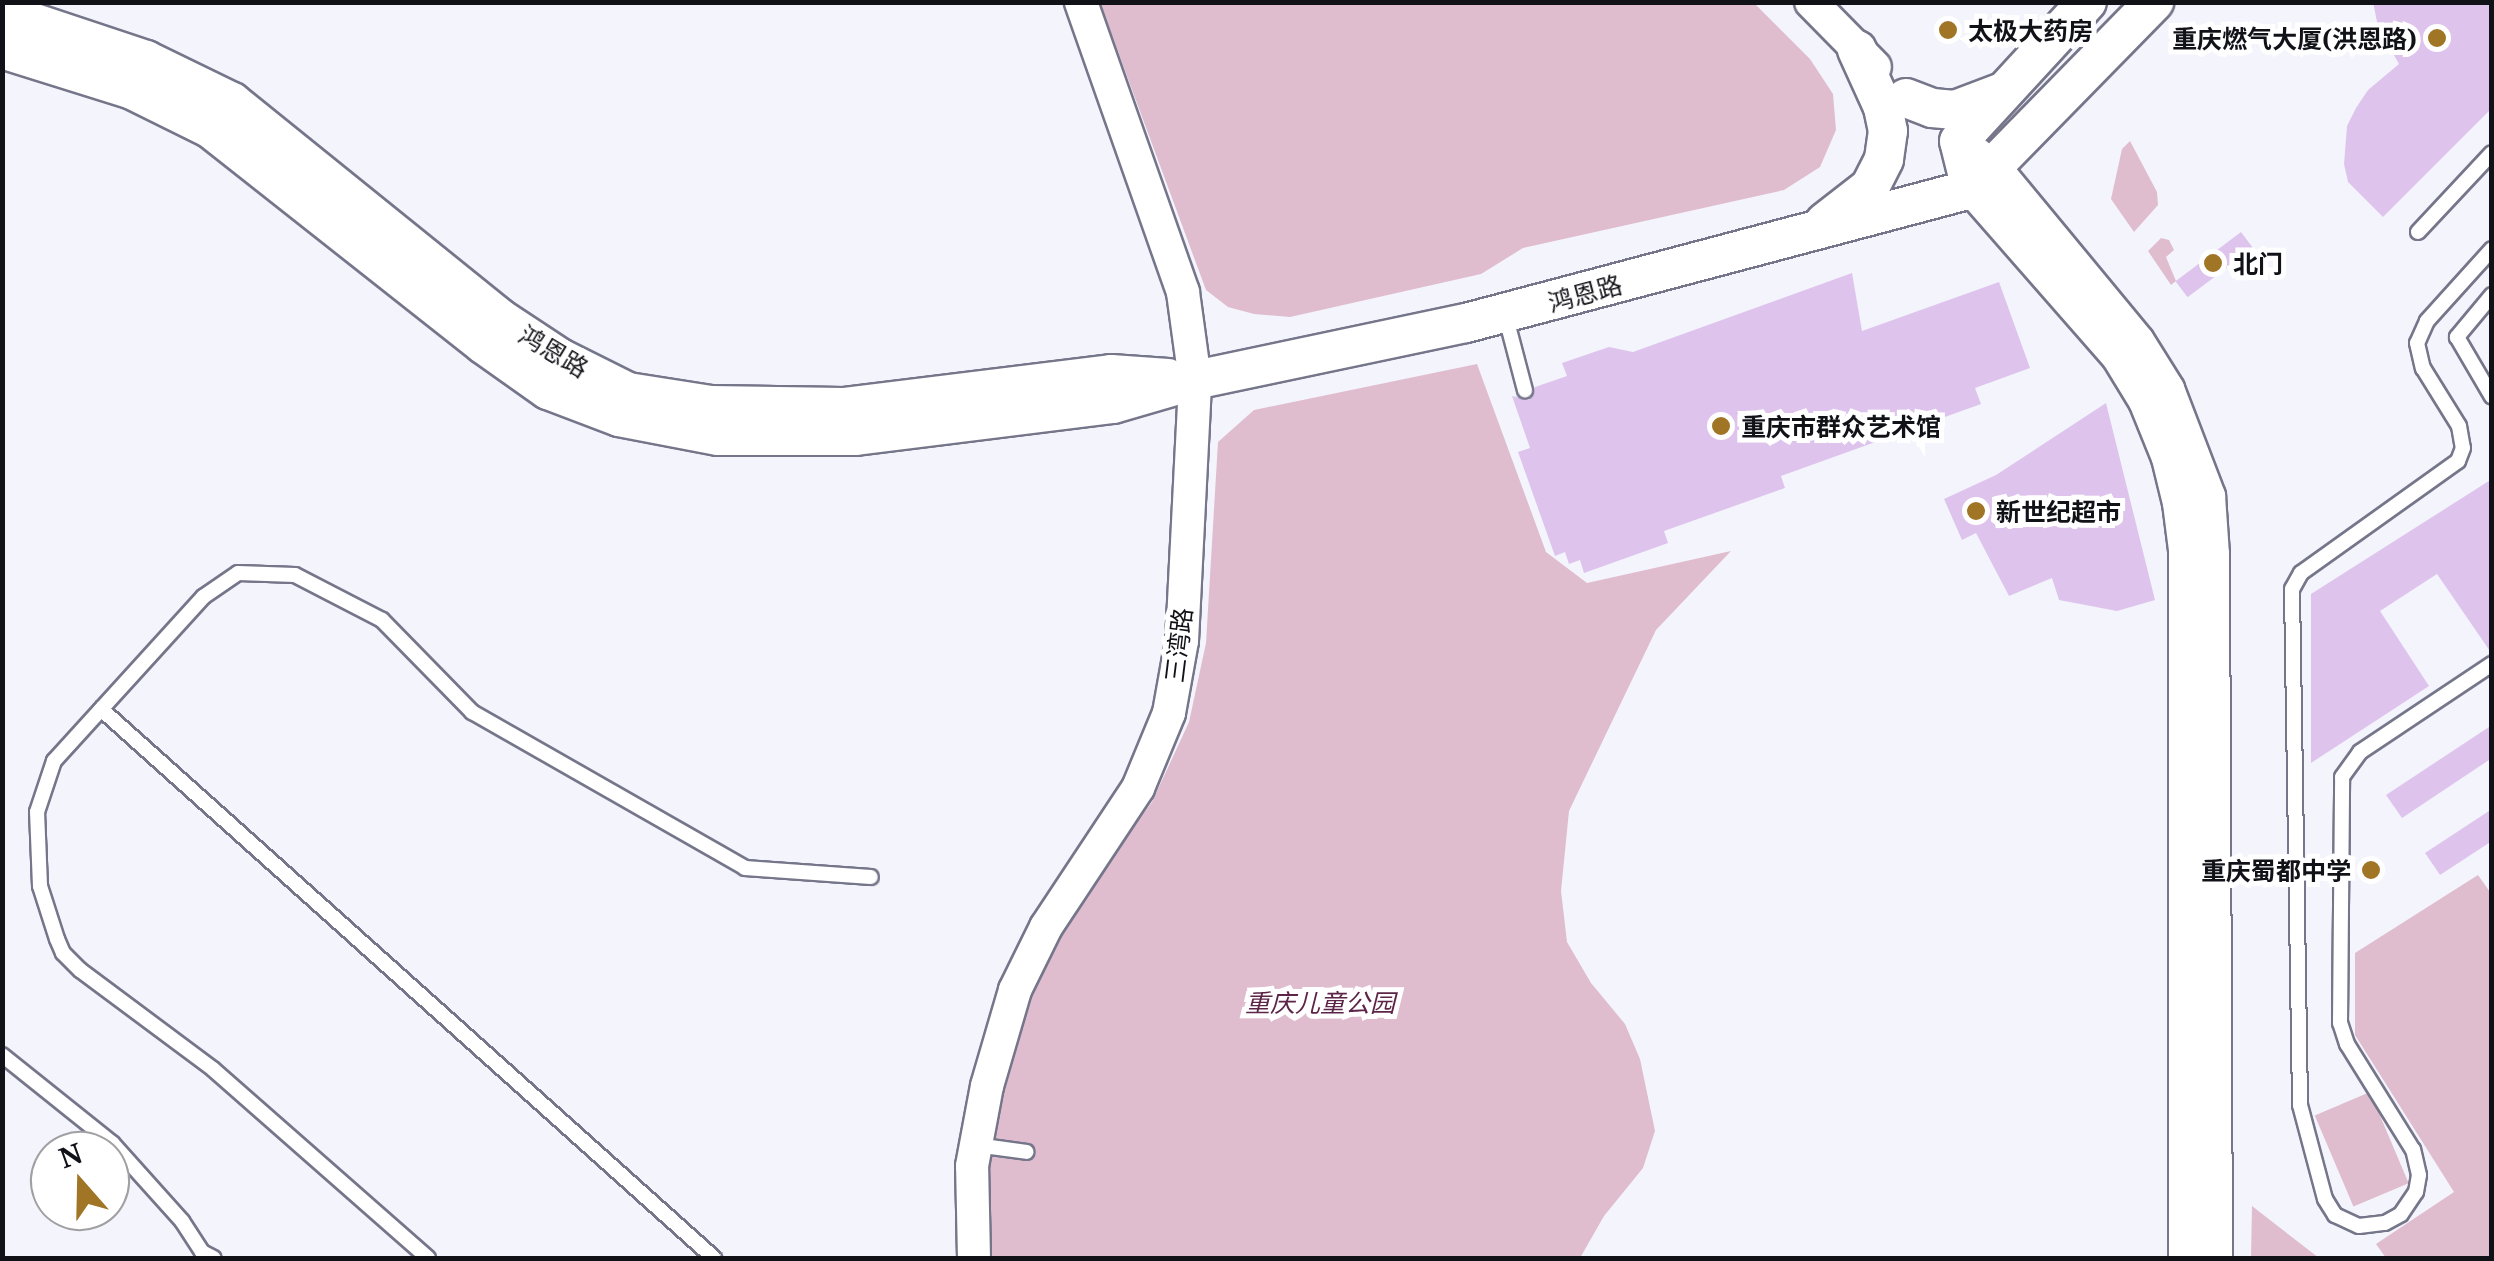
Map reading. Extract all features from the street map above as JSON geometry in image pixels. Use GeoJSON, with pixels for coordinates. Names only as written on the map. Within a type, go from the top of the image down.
{"type":"FeatureCollection","features":[{"type":"Feature","properties":{"kind":"main road"},"geometry":{"type":"LineString","coordinates":[[2087,2],[1959,141],[1983,179],[2154,2]]}},
{"type":"Feature","properties":{"kind":"main road","name":"鸿恩路"},"geometry":{"type":"LineString","coordinates":[[2,12],[146,60],[232,102],[498,317],[560,358],[628,392],[711,406],[843,408],[1110,374],[1196,380]]}},
{"type":"Feature","properties":{"kind":"main road","name":"鸿恩路"},"geometry":{"type":"LineString","coordinates":[[2,49],[130,89],[211,129],[483,344],[548,390],[619,417],[718,436],[856,436],[1113,404],[1196,380],[1466,324],[1796,238],[1983,179]]}},
{"type":"Feature","properties":{"kind":"main road"},"geometry":{"type":"LineString","coordinates":[[1796,238],[1843,212],[1870,186],[1884,160],[1888,131],[1884,107],[1857,50]]}},
{"type":"Feature","properties":{"kind":"main road"},"geometry":{"type":"LineString","coordinates":[[1906,98],[1932,108],[1954,110],[2006,89]]}},
{"type":"Feature","properties":{"kind":"street","name":"三湾路"},"geometry":{"type":"LineString","coordinates":[[974,1258],[971,1238],[976,1145],[987,1086],[1015,990],[1046,927],[1138,788],[1169,712],[1182,641],[1196,380],[1183,292],[1080,2]]}},
{"type":"Feature","properties":{"kind":"street"},"geometry":{"type":"LineString","coordinates":[[1812,2],[1906,98],[1959,141]]}},
{"type":"Feature","properties":{"kind":"street"},"geometry":{"type":"LineString","coordinates":[[1983,179],[2118,356],[2145,401],[2168,458],[2180,503],[2185,550],[2185,1258]]}},
{"type":"Feature","properties":{"kind":"street"},"geometry":{"type":"LineString","coordinates":[[1983,179],[2138,341],[2168,389],[2208,496],[2214,574],[2216,1258]]}},
{"type":"Feature","properties":{"kind":"lane"},"geometry":{"type":"LineString","coordinates":[[2418,232],[2492,152]]}},
{"type":"Feature","properties":{"kind":"lane"},"geometry":{"type":"LineString","coordinates":[[2492,249],[2427,321],[2417,343],[2423,368],[2459,426],[2463,448],[2458,461],[2310,566],[2292,589],[2300,1106],[2325,1200],[2335,1214],[2359,1226],[2386,1223],[2401,1214],[2416,1192],[2419,1175],[2413,1150],[2347,1044],[2340,1024],[2342,777],[2360,752],[2492,664]]}},
{"type":"Feature","properties":{"kind":"lane"},"geometry":{"type":"LineString","coordinates":[[2492,294],[2457,337],[2492,397]]}},
{"type":"Feature","properties":{"kind":"lane"},"geometry":{"type":"LineString","coordinates":[[1504,314],[1525,390]]}},
{"type":"Feature","properties":{"kind":"lane"},"geometry":{"type":"LineString","coordinates":[[428,1258],[214,1069],[62,953],[40,886],[38,812],[54,760],[203,597],[238,573],[295,575],[382,620],[472,712],[745,868],[871,878]]}},
{"type":"Feature","properties":{"kind":"lane"},"geometry":{"type":"LineString","coordinates":[[101,709],[714,1258]]}},
{"type":"Feature","properties":{"kind":"lane"},"geometry":{"type":"LineString","coordinates":[[2,1055],[112,1143],[182,1221],[202,1252],[214,1258]]}},
{"type":"Feature","properties":{"kind":"lane"},"geometry":{"type":"LineString","coordinates":[[976,1145],[1027,1152]]}},
{"type":"Feature","properties":{"kind":"green space"},"geometry":{"type":"Polygon","coordinates":[[[1100,3],[1754,3],[1810,59],[1833,94],[1836,130],[1820,167],[1784,190],[1523,248],[1481,274],[1290,317],[1254,314],[1228,307],[1206,290],[1100,3]]]}},
{"type":"Feature","properties":{"kind":"green space"},"geometry":{"type":"Polygon","coordinates":[[[2130,141],[2157,192],[2158,205],[2134,232],[2111,199],[2122,149],[2130,141]]]}},
{"type":"Feature","properties":{"kind":"green space"},"geometry":{"type":"Polygon","coordinates":[[[2161,238],[2169,240],[2174,250],[2166,257],[2176,281],[2171,285],[2148,251],[2161,238]]]}},
{"type":"Feature","properties":{"kind":"green space","name":"重庆儿童公园"},"geometry":{"type":"Polygon","coordinates":[[[1477,364],[1546,552],[1587,583],[1731,551],[1656,630],[1569,811],[1561,891],[1567,942],[1591,983],[1625,1024],[1640,1059],[1655,1131],[1643,1168],[1604,1216],[1580,1258],[987,1258],[983,1168],[1023,994],[1055,932],[1152,802],[1189,722],[1206,643],[1218,442],[1254,410],[1477,364]]]}},
{"type":"Feature","properties":{"kind":"green space"},"geometry":{"type":"Polygon","coordinates":[[[2478,875],[2492,895],[2491,1258],[2386,1258],[2376,1244],[2454,1192],[2355,1035],[2355,953],[2478,875]]]}},
{"type":"Feature","properties":{"kind":"green space"},"geometry":{"type":"Polygon","coordinates":[[[2370,1092],[2409,1183],[2353,1207],[2315,1115],[2370,1092]]]}},
{"type":"Feature","properties":{"kind":"green space"},"geometry":{"type":"Polygon","coordinates":[[[2252,1206],[2319,1258],[2251,1258],[2252,1206]]]}},
{"type":"Feature","properties":{"kind":"building"},"geometry":{"type":"Polygon","coordinates":[[[2373,2],[2487,2],[2492,10],[2492,108],[2383,217],[2348,182],[2344,164],[2347,126],[2356,108],[2368,90],[2399,64],[2378,27],[2373,2]]]}},
{"type":"Feature","properties":{"kind":"building","name":"北门"},"geometry":{"type":"Polygon","coordinates":[[[2241,232],[2253,248],[2188,297],[2176,281],[2241,232]]]}},
{"type":"Feature","properties":{"kind":"building","name":"重庆市群众艺术馆"},"geometry":{"type":"Polygon","coordinates":[[[1852,273],[1862,331],[1999,282],[2030,368],[1975,388],[1981,404],[1781,476],[1785,488],[1664,531],[1668,543],[1584,573],[1580,560],[1569,564],[1565,552],[1555,556],[1518,452],[1530,448],[1512,396],[1529,400],[1535,387],[1567,376],[1562,363],[1609,347],[1633,352],[1852,273]]]}},
{"type":"Feature","properties":{"kind":"building"},"geometry":{"type":"Polygon","coordinates":[[[2106,403],[2155,600],[2117,611],[2059,600],[2052,578],[2009,596],[1976,533],[1962,540],[1944,499],[1996,475],[2106,403]]]}},
{"type":"Feature","properties":{"kind":"building"},"geometry":{"type":"Polygon","coordinates":[[[2492,479],[2492,654],[2437,574],[2380,611],[2429,686],[2311,763],[2311,594],[2492,479]]]}},
{"type":"Feature","properties":{"kind":"building"},"geometry":{"type":"Polygon","coordinates":[[[2492,725],[2492,758],[2402,818],[2386,795],[2492,725]]]}},
{"type":"Feature","properties":{"kind":"building"},"geometry":{"type":"Polygon","coordinates":[[[2492,809],[2492,841],[2440,875],[2425,853],[2492,809]]]}},
{"type":"Feature","properties":{"kind":"place","name":"太极大药房"},"geometry":{"type":"Point","coordinates":[1948,30]}},
{"type":"Feature","properties":{"kind":"place","name":"重庆燃气大厦(洪恩路)"},"geometry":{"type":"Point","coordinates":[2437,38]}},
{"type":"Feature","properties":{"kind":"place","name":"北门"},"geometry":{"type":"Point","coordinates":[2213,263]}},
{"type":"Feature","properties":{"kind":"place","name":"重庆市群众艺术馆"},"geometry":{"type":"Point","coordinates":[1721,426]}},
{"type":"Feature","properties":{"kind":"place","name":"新世纪超市"},"geometry":{"type":"Point","coordinates":[1976,511]}},
{"type":"Feature","properties":{"kind":"place","name":"重庆蜀都中学"},"geometry":{"type":"Point","coordinates":[2371,870]}}]}
